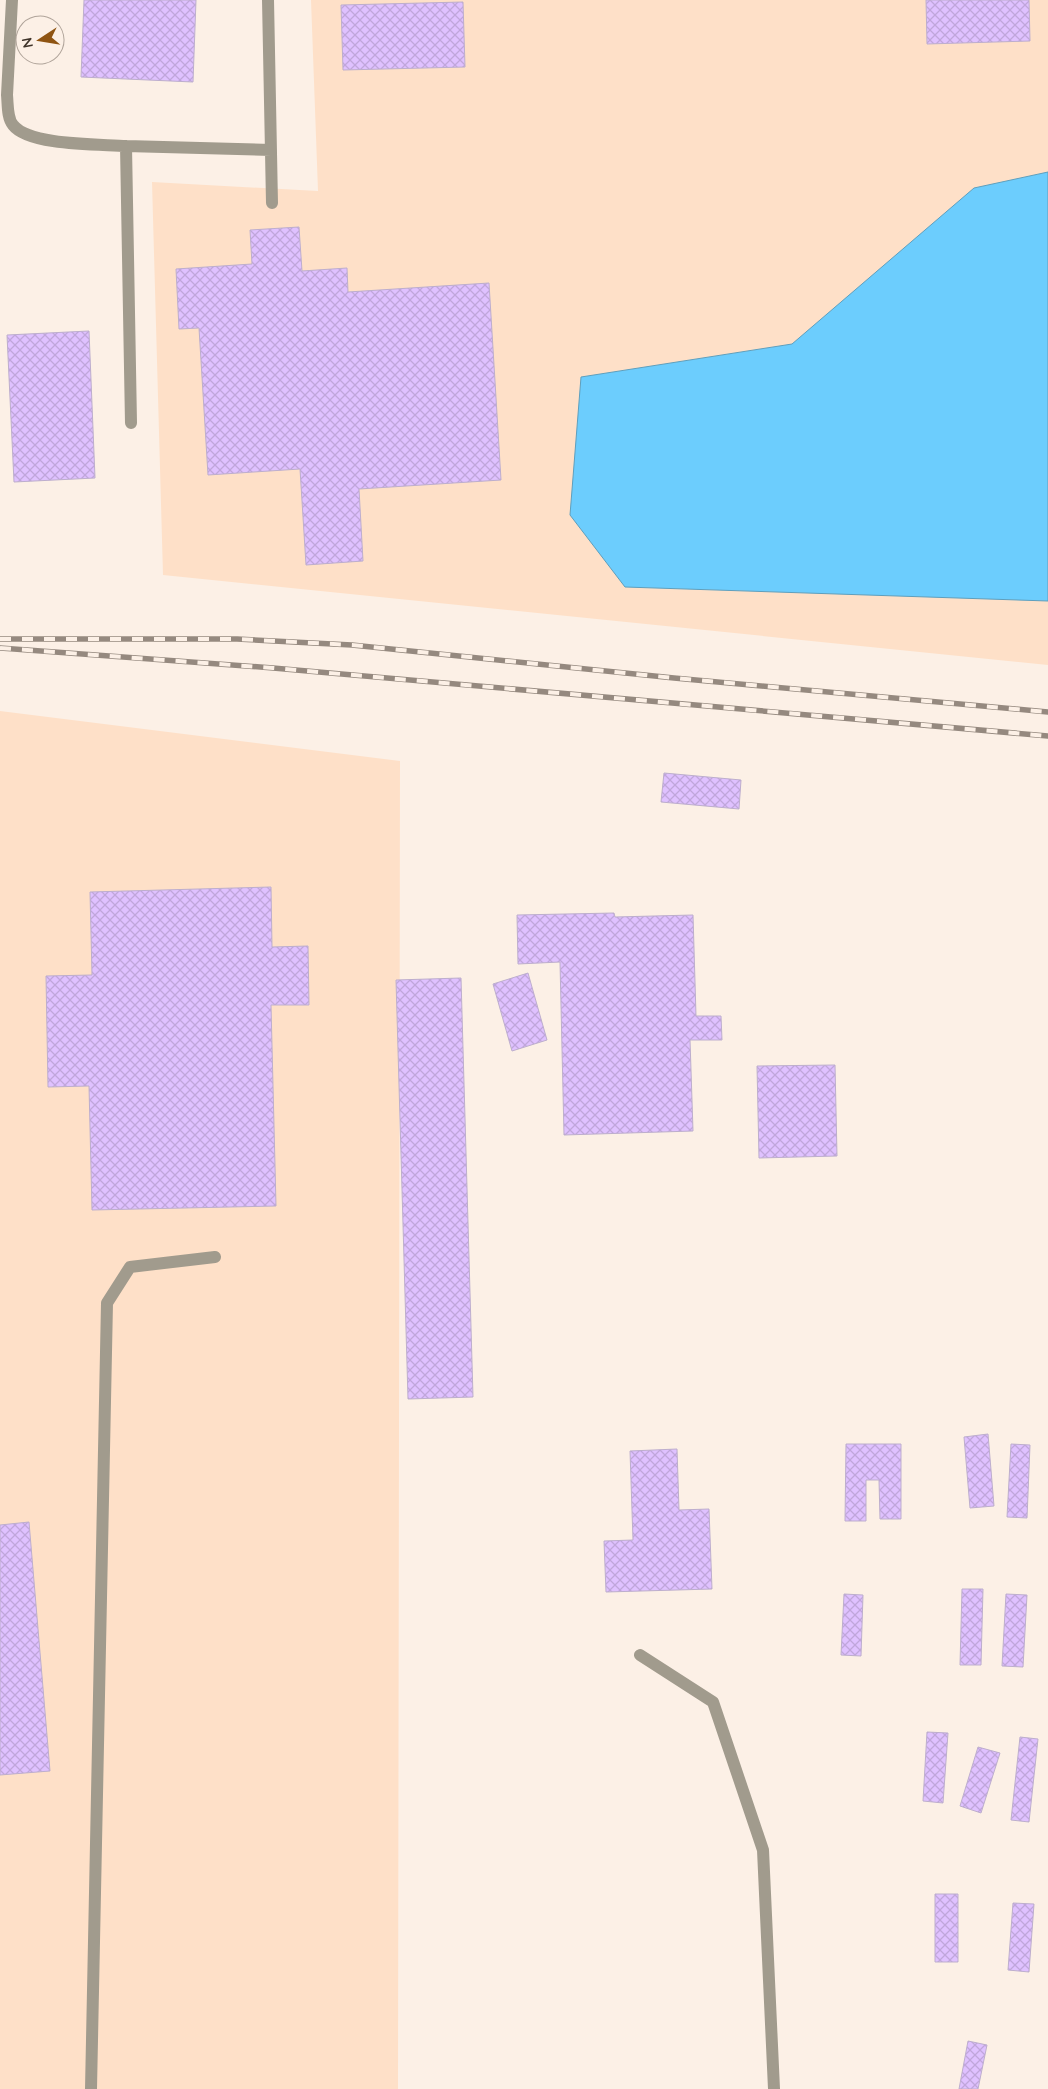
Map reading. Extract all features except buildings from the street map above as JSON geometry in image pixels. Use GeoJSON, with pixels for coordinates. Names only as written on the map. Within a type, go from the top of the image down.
{"type":"FeatureCollection","features":[{"type":"Feature","properties":{"kind":"lane"},"geometry":{"type":"LineString","coordinates":[[12,0],[7,95],[8,110],[13,125],[26,134],[40,139],[126,146],[271,150]]}},
{"type":"Feature","properties":{"kind":"lane"},"geometry":{"type":"LineString","coordinates":[[268,0],[272,203]]}},
{"type":"Feature","properties":{"kind":"lane"},"geometry":{"type":"LineString","coordinates":[[126,146],[131,423]]}},
{"type":"Feature","properties":{"kind":"lane"},"geometry":{"type":"LineString","coordinates":[[91,2089],[106,1302],[130,1267],[215,1257]]}},
{"type":"Feature","properties":{"kind":"lane"},"geometry":{"type":"LineString","coordinates":[[640,1655],[713,1702],[763,1850],[774,2089]]}},
{"type":"Feature","properties":{"kind":"shaded area"},"geometry":{"type":"Polygon","coordinates":[[[311,0],[1048,0],[1048,665],[163,575],[152,182],[318,191],[311,0]]]}},
{"type":"Feature","properties":{"kind":"shaded area"},"geometry":{"type":"Polygon","coordinates":[[[0,711],[400,761],[398,2089],[0,2089],[0,711]]]}},
{"type":"Feature","properties":{"kind":"water"},"geometry":{"type":"Polygon","coordinates":[[[1048,172],[1048,601],[625,587],[570,515],[581,377],[792,344],[974,188],[1048,172]]]}},
{"type":"Feature","properties":{"kind":"railway"},"geometry":{"type":"LineString","coordinates":[[0,639],[237,639],[352,645],[674,678],[1048,712]]}},
{"type":"Feature","properties":{"kind":"railway"},"geometry":{"type":"LineString","coordinates":[[0,648],[273,668],[1048,736]]}}]}
